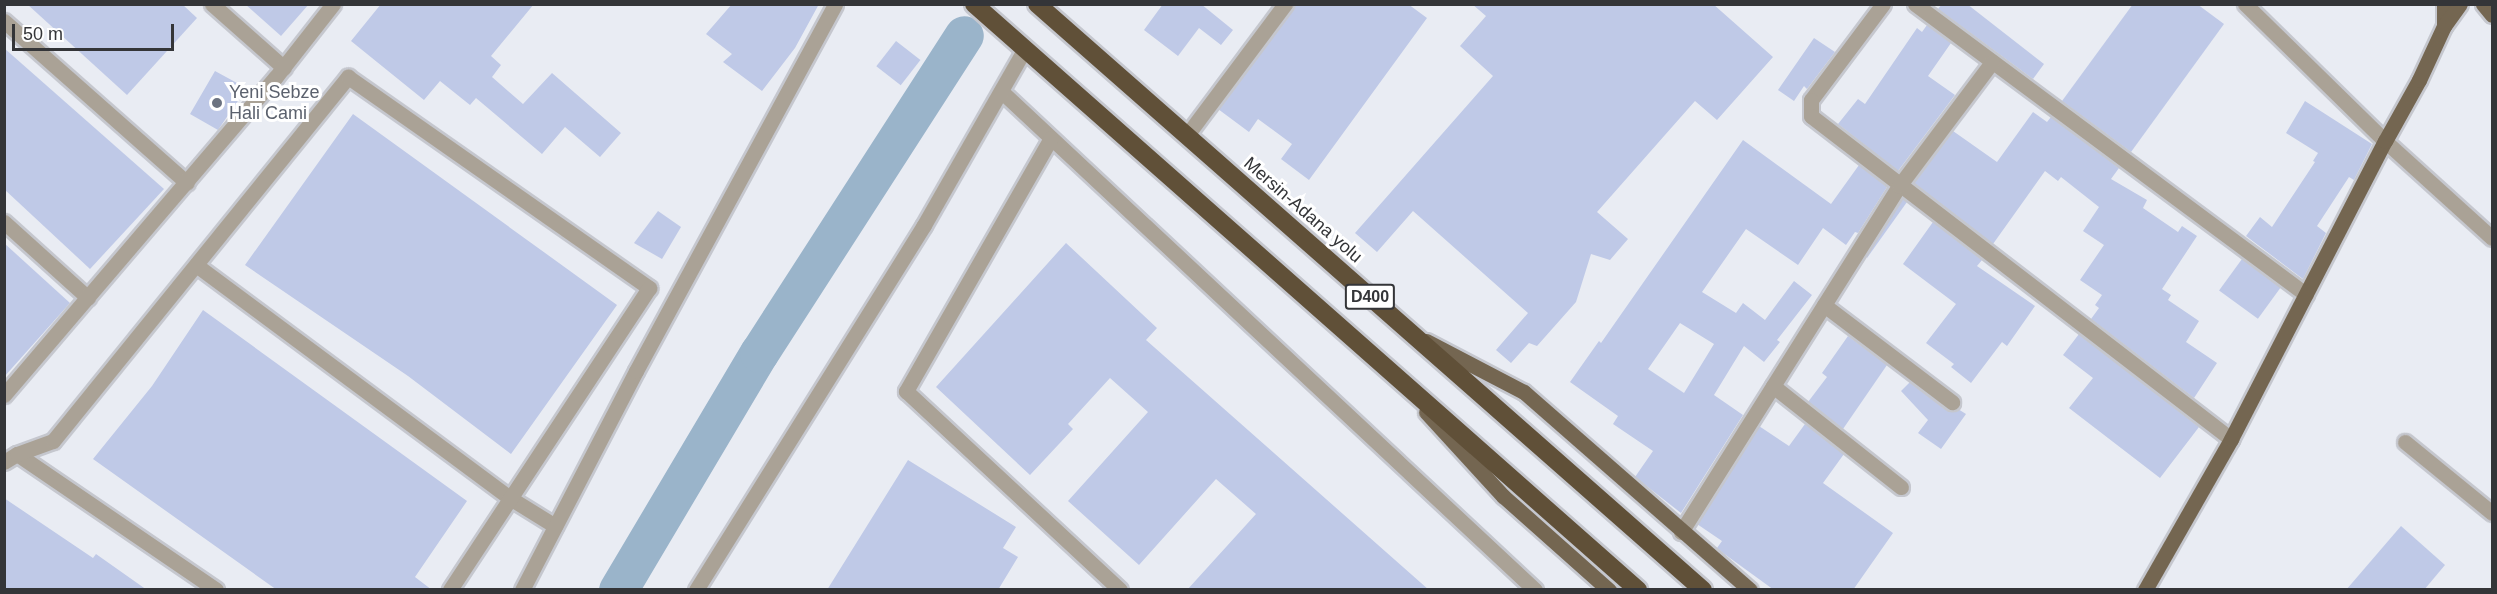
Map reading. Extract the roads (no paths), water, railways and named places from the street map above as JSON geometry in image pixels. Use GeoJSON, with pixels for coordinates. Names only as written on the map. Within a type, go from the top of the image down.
{"type":"FeatureCollection","features":[{"type":"Feature","properties":{"kind":"highway","name":"D400"},"geometry":{"type":"LineString","coordinates":[[974,4],[1638,590]]}},
{"type":"Feature","properties":{"kind":"highway","name":"Mersin-Adana yolu"},"geometry":{"type":"LineString","coordinates":[[1039,5],[1703,590]]}},
{"type":"Feature","properties":{"kind":"main road"},"geometry":{"type":"LineString","coordinates":[[2444,4],[2444,26]]}},
{"type":"Feature","properties":{"kind":"main road"},"geometry":{"type":"LineString","coordinates":[[2145,590],[2231,439],[2385,141],[2419,80],[2444,26],[2460,4]]}},
{"type":"Feature","properties":{"kind":"main road"},"geometry":{"type":"LineString","coordinates":[[2482,4],[2493,15]]}},
{"type":"Feature","properties":{"kind":"main road"},"geometry":{"type":"LineString","coordinates":[[1410,332],[1524,392],[1681,532],[1750,590]]}},
{"type":"Feature","properties":{"kind":"main road"},"geometry":{"type":"LineString","coordinates":[[1381,364],[1503,496],[1609,590]]}},
{"type":"Feature","properties":{"kind":"street"},"geometry":{"type":"LineString","coordinates":[[212,4],[284,68]]}},
{"type":"Feature","properties":{"kind":"street"},"geometry":{"type":"LineString","coordinates":[[4,395],[284,68],[333,4]]}},
{"type":"Feature","properties":{"kind":"street"},"geometry":{"type":"LineString","coordinates":[[522,590],[835,4]]}},
{"type":"Feature","properties":{"kind":"street"},"geometry":{"type":"LineString","coordinates":[[1186,135],[1285,4]]}},
{"type":"Feature","properties":{"kind":"street"},"geometry":{"type":"LineString","coordinates":[[1883,4],[1811,100],[1811,117],[2231,439]]}},
{"type":"Feature","properties":{"kind":"street"},"geometry":{"type":"LineString","coordinates":[[1915,4],[2306,294]]}},
{"type":"Feature","properties":{"kind":"street"},"geometry":{"type":"LineString","coordinates":[[2245,4],[2385,141],[2493,238]]}},
{"type":"Feature","properties":{"kind":"street"},"geometry":{"type":"LineString","coordinates":[[4,21],[187,183]]}},
{"type":"Feature","properties":{"kind":"street"},"geometry":{"type":"LineString","coordinates":[[696,590],[924,225],[1025,50]]}},
{"type":"Feature","properties":{"kind":"street"},"geometry":{"type":"LineString","coordinates":[[1681,532],[1899,186],[1992,62]]}},
{"type":"Feature","properties":{"kind":"street"},"geometry":{"type":"LineString","coordinates":[[11,458],[53,441],[348,77],[649,288],[450,590]]}},
{"type":"Feature","properties":{"kind":"street"},"geometry":{"type":"LineString","coordinates":[[1001,92],[1535,590]]}},
{"type":"Feature","properties":{"kind":"street"},"geometry":{"type":"LineString","coordinates":[[1051,138],[906,391],[1120,590]]}},
{"type":"Feature","properties":{"kind":"street"},"geometry":{"type":"LineString","coordinates":[[4,222],[88,298]]}},
{"type":"Feature","properties":{"kind":"street"},"geometry":{"type":"LineString","coordinates":[[196,265],[510,498],[555,526]]}},
{"type":"Feature","properties":{"kind":"street"},"geometry":{"type":"LineString","coordinates":[[1824,305],[1952,402]]}},
{"type":"Feature","properties":{"kind":"street"},"geometry":{"type":"LineString","coordinates":[[1773,386],[1901,487]]}},
{"type":"Feature","properties":{"kind":"street"},"geometry":{"type":"LineString","coordinates":[[2405,442],[2493,513]]}},
{"type":"Feature","properties":{"kind":"street"},"geometry":{"type":"LineString","coordinates":[[11,458],[216,590]]}},
{"type":"Feature","properties":{"kind":"waterway"},"geometry":{"type":"LineString","coordinates":[[618,590],[759,353],[964,35]]}},
{"type":"Feature","properties":{"kind":"place","name":"Yeni Sebze Hali Cami"},"geometry":{"type":"Point","coordinates":[217,103]}}]}
